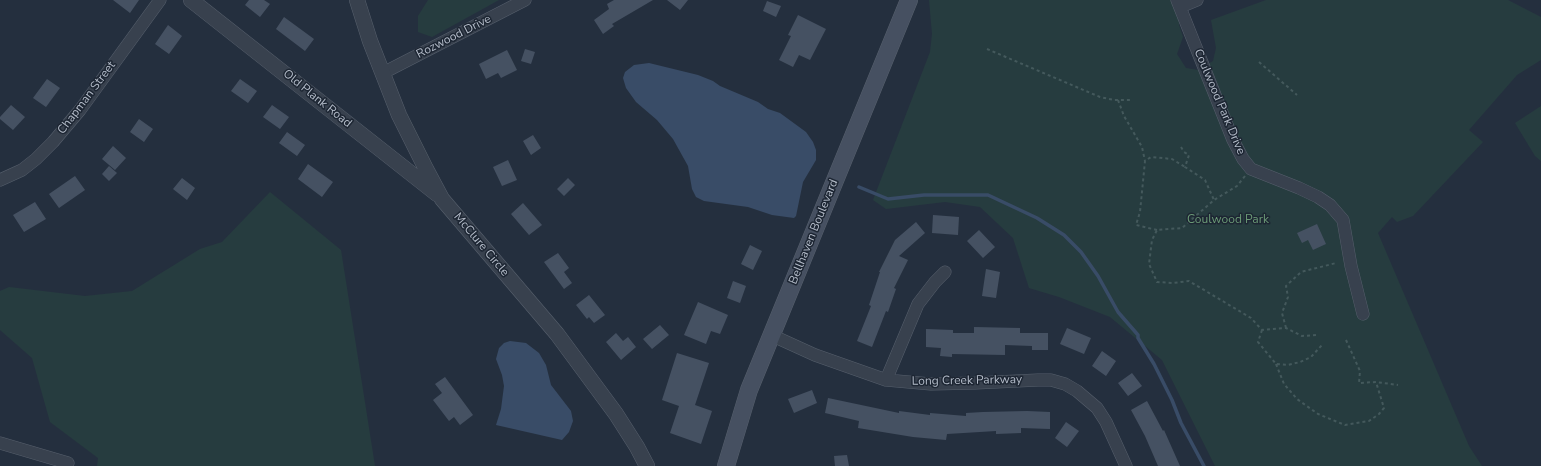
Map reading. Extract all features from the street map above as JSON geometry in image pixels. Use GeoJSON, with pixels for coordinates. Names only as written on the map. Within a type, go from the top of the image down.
{"type":"FeatureCollection","features":[{"type":"Feature","properties":{"kind":"main road","name":"Bellhaven Boulevard"},"geometry":{"type":"LineString","coordinates":[[726,466],[747,396],[909,0]]}},
{"type":"Feature","properties":{"kind":"street","name":"Chapman Street"},"geometry":{"type":"LineString","coordinates":[[0,180],[22,170],[36,159],[53,142],[80,110],[160,0]]}},
{"type":"Feature","properties":{"kind":"street","name":"Old Plank Road"},"geometry":{"type":"LineString","coordinates":[[191,0],[442,199]]}},
{"type":"Feature","properties":{"kind":"street","name":"McClure Circle"},"geometry":{"type":"LineString","coordinates":[[357,0],[370,41],[403,122],[442,199],[557,334],[616,414],[647,466]]}},
{"type":"Feature","properties":{"kind":"street","name":"Rozwood Drive"},"geometry":{"type":"LineString","coordinates":[[383,73],[525,0]]}},
{"type":"Feature","properties":{"kind":"street"},"geometry":{"type":"LineString","coordinates":[[1179,3],[1197,0]]}},
{"type":"Feature","properties":{"kind":"street","name":"Coulwood Park Drive"},"geometry":{"type":"LineString","coordinates":[[1179,3],[1233,140],[1243,159],[1251,169],[1318,197],[1330,205],[1343,220],[1351,266],[1363,314]]}},
{"type":"Feature","properties":{"kind":"street"},"geometry":{"type":"LineString","coordinates":[[886,380],[918,304],[945,272]]}},
{"type":"Feature","properties":{"kind":"street","name":"Long Creek Parkway"},"geometry":{"type":"LineString","coordinates":[[771,335],[815,355],[886,380],[931,384],[1050,380],[1065,384],[1077,391],[1096,408],[1106,422],[1126,466]]}},
{"type":"Feature","properties":{"kind":"street"},"geometry":{"type":"LineString","coordinates":[[0,443],[68,463]]}},
{"type":"Feature","properties":{"kind":"path"},"geometry":{"type":"LineString","coordinates":[[987,49],[1100,97],[1130,100]]}},
{"type":"Feature","properties":{"kind":"path"},"geometry":{"type":"LineString","coordinates":[[1259,62],[1297,95]]}},
{"type":"Feature","properties":{"kind":"path"},"geometry":{"type":"LineString","coordinates":[[1118,100],[1124,116],[1142,147],[1145,161],[1140,212],[1136,225],[1157,230],[1182,228],[1214,200],[1236,186],[1251,169]]}},
{"type":"Feature","properties":{"kind":"path"},"geometry":{"type":"LineString","coordinates":[[1180,147],[1189,155],[1185,167]]}},
{"type":"Feature","properties":{"kind":"path"},"geometry":{"type":"LineString","coordinates":[[1145,161],[1151,157],[1172,159],[1205,180],[1214,200]]}},
{"type":"Feature","properties":{"kind":"path"},"geometry":{"type":"LineString","coordinates":[[1157,230],[1152,240],[1149,264],[1157,282],[1173,283],[1189,281],[1251,318],[1262,330]]}},
{"type":"Feature","properties":{"kind":"path"},"geometry":{"type":"LineString","coordinates":[[1286,328],[1282,313],[1288,297],[1286,286],[1301,272],[1336,263]]}},
{"type":"Feature","properties":{"kind":"path"},"geometry":{"type":"LineString","coordinates":[[1262,330],[1286,328],[1302,336],[1317,336]]}},
{"type":"Feature","properties":{"kind":"path"},"geometry":{"type":"LineString","coordinates":[[1262,330],[1258,342],[1276,364],[1284,384],[1297,399],[1318,414],[1345,426],[1369,421],[1380,414],[1384,408],[1376,382]]}},
{"type":"Feature","properties":{"kind":"path"},"geometry":{"type":"LineString","coordinates":[[1346,340],[1360,371],[1359,383],[1376,382],[1398,385]]}},
{"type":"Feature","properties":{"kind":"path"},"geometry":{"type":"LineString","coordinates":[[1276,364],[1288,365],[1300,362],[1311,357],[1322,346]]}},
{"type":"Feature","properties":{"kind":"green space"},"geometry":{"type":"Polygon","coordinates":[[[428,0],[499,0],[432,37],[418,32],[418,16],[428,0]]]}},
{"type":"Feature","properties":{"kind":"green space","name":"Coulwood Park"},"geometry":{"type":"Polygon","coordinates":[[[929,0],[1177,0],[1180,7],[1179,25],[1183,37],[1177,54],[1186,68],[1198,70],[1213,61],[1216,48],[1211,20],[1266,0],[1508,0],[1541,17],[1541,60],[1517,75],[1469,130],[1483,142],[1413,216],[1397,222],[1392,217],[1378,233],[1469,446],[1482,466],[1215,466],[1162,360],[1110,317],[1059,297],[1029,288],[1013,238],[980,207],[945,202],[886,209],[873,200],[930,52],[932,34],[929,0]]]}},
{"type":"Feature","properties":{"kind":"green space"},"geometry":{"type":"Polygon","coordinates":[[[1541,106],[1541,161],[1535,156],[1515,123],[1541,106]]]}},
{"type":"Feature","properties":{"kind":"green space"},"geometry":{"type":"Polygon","coordinates":[[[270,192],[341,250],[375,466],[97,466],[98,458],[50,422],[32,358],[0,330],[0,291],[9,287],[85,296],[132,291],[200,249],[222,242],[270,192]]]}},
{"type":"Feature","properties":{"kind":"water"},"geometry":{"type":"Polygon","coordinates":[[[649,63],[698,75],[713,81],[720,86],[758,102],[768,109],[780,113],[806,132],[813,142],[816,150],[816,160],[803,182],[796,216],[794,218],[772,215],[748,207],[704,201],[696,197],[692,189],[688,166],[673,139],[657,120],[636,102],[626,88],[623,78],[625,72],[634,65],[649,63]]]}},
{"type":"Feature","properties":{"kind":"water"},"geometry":{"type":"Polygon","coordinates":[[[510,341],[526,343],[539,353],[546,365],[551,385],[571,411],[573,421],[569,432],[562,440],[496,425],[501,409],[504,386],[502,375],[496,359],[499,348],[504,343],[510,341]]]}},
{"type":"Feature","properties":{"kind":"building"},"geometry":{"type":"Polygon","coordinates":[[[113,0],[139,0],[130,13],[113,0]]]}},
{"type":"Feature","properties":{"kind":"building"},"geometry":{"type":"Polygon","coordinates":[[[249,0],[264,0],[270,4],[260,17],[245,5],[249,0]]]}},
{"type":"Feature","properties":{"kind":"building"},"geometry":{"type":"Polygon","coordinates":[[[614,0],[653,0],[612,24],[614,26],[603,34],[594,20],[609,9],[607,4],[614,0]]]}},
{"type":"Feature","properties":{"kind":"building"},"geometry":{"type":"Polygon","coordinates":[[[667,0],[688,0],[680,10],[667,0]]]}},
{"type":"Feature","properties":{"kind":"building"},"geometry":{"type":"Polygon","coordinates":[[[767,1],[781,6],[776,17],[763,11],[767,1]]]}},
{"type":"Feature","properties":{"kind":"building"},"geometry":{"type":"Polygon","coordinates":[[[798,15],[826,29],[810,60],[799,55],[793,67],[779,60],[791,36],[788,35],[798,15]]]}},
{"type":"Feature","properties":{"kind":"building"},"geometry":{"type":"Polygon","coordinates":[[[284,17],[314,39],[305,51],[276,29],[284,17]]]}},
{"type":"Feature","properties":{"kind":"building"},"geometry":{"type":"Polygon","coordinates":[[[168,25],[182,36],[169,54],[155,44],[168,25]]]}},
{"type":"Feature","properties":{"kind":"building"},"geometry":{"type":"Polygon","coordinates":[[[525,49],[535,52],[531,64],[521,61],[525,49]]]}},
{"type":"Feature","properties":{"kind":"building"},"geometry":{"type":"Polygon","coordinates":[[[507,50],[517,70],[501,78],[498,73],[486,79],[479,64],[507,50]]]}},
{"type":"Feature","properties":{"kind":"building"},"geometry":{"type":"Polygon","coordinates":[[[47,79],[60,88],[46,107],[33,98],[47,79]]]}},
{"type":"Feature","properties":{"kind":"building"},"geometry":{"type":"Polygon","coordinates":[[[240,79],[257,91],[248,103],[231,91],[240,79]]]}},
{"type":"Feature","properties":{"kind":"building"},"geometry":{"type":"Polygon","coordinates":[[[11,105],[25,117],[13,130],[0,119],[0,117],[11,105]]]}},
{"type":"Feature","properties":{"kind":"building"},"geometry":{"type":"Polygon","coordinates":[[[272,105],[289,117],[280,129],[263,117],[272,105]]]}},
{"type":"Feature","properties":{"kind":"building"},"geometry":{"type":"Polygon","coordinates":[[[139,119],[153,129],[144,142],[130,132],[139,119]]]}},
{"type":"Feature","properties":{"kind":"building"},"geometry":{"type":"Polygon","coordinates":[[[287,132],[305,145],[297,156],[279,143],[287,132]]]}},
{"type":"Feature","properties":{"kind":"building"},"geometry":{"type":"Polygon","coordinates":[[[533,135],[541,148],[531,155],[523,141],[533,135]]]}},
{"type":"Feature","properties":{"kind":"building"},"geometry":{"type":"Polygon","coordinates":[[[113,146],[126,158],[115,170],[102,159],[113,146]]]}},
{"type":"Feature","properties":{"kind":"building"},"geometry":{"type":"Polygon","coordinates":[[[508,160],[517,180],[502,186],[493,167],[508,160]]]}},
{"type":"Feature","properties":{"kind":"building"},"geometry":{"type":"Polygon","coordinates":[[[308,164],[333,182],[322,197],[298,179],[308,164]]]}},
{"type":"Feature","properties":{"kind":"building"},"geometry":{"type":"Polygon","coordinates":[[[109,166],[117,173],[109,181],[102,174],[109,166]]]}},
{"type":"Feature","properties":{"kind":"building"},"geometry":{"type":"Polygon","coordinates":[[[75,176],[85,190],[59,208],[49,194],[75,176]]]}},
{"type":"Feature","properties":{"kind":"building"},"geometry":{"type":"Polygon","coordinates":[[[182,178],[195,188],[187,200],[173,189],[182,178]]]}},
{"type":"Feature","properties":{"kind":"building"},"geometry":{"type":"Polygon","coordinates":[[[568,178],[575,185],[564,196],[557,189],[568,178]]]}},
{"type":"Feature","properties":{"kind":"building"},"geometry":{"type":"Polygon","coordinates":[[[35,202],[46,219],[24,232],[13,215],[35,202]]]}},
{"type":"Feature","properties":{"kind":"building"},"geometry":{"type":"Polygon","coordinates":[[[523,203],[542,225],[529,235],[511,214],[523,203]]]}},
{"type":"Feature","properties":{"kind":"building"},"geometry":{"type":"Polygon","coordinates":[[[933,215],[959,217],[958,235],[932,233],[933,215]]]}},
{"type":"Feature","properties":{"kind":"building"},"geometry":{"type":"Polygon","coordinates":[[[916,222],[925,233],[899,256],[908,260],[894,288],[896,289],[888,312],[886,311],[872,347],[857,341],[871,306],[869,305],[879,272],[895,240],[916,222]]]}},
{"type":"Feature","properties":{"kind":"building"},"geometry":{"type":"Polygon","coordinates":[[[1317,224],[1326,244],[1313,250],[1308,240],[1302,243],[1297,233],[1317,224]]]}},
{"type":"Feature","properties":{"kind":"building"},"geometry":{"type":"Polygon","coordinates":[[[979,230],[995,247],[983,258],[967,241],[979,230]]]}},
{"type":"Feature","properties":{"kind":"building"},"geometry":{"type":"Polygon","coordinates":[[[750,245],[762,251],[753,270],[741,264],[750,245]]]}},
{"type":"Feature","properties":{"kind":"building"},"geometry":{"type":"Polygon","coordinates":[[[558,253],[569,268],[564,272],[572,283],[564,289],[544,262],[558,253]]]}},
{"type":"Feature","properties":{"kind":"building"},"geometry":{"type":"Polygon","coordinates":[[[986,269],[1000,272],[996,298],[982,296],[986,269]]]}},
{"type":"Feature","properties":{"kind":"building"},"geometry":{"type":"Polygon","coordinates":[[[733,281],[746,286],[740,303],[727,298],[733,281]]]}},
{"type":"Feature","properties":{"kind":"building"},"geometry":{"type":"Polygon","coordinates":[[[589,295],[605,315],[594,323],[589,317],[587,319],[576,305],[589,295]]]}},
{"type":"Feature","properties":{"kind":"building"},"geometry":{"type":"Polygon","coordinates":[[[698,302],[728,315],[720,334],[711,331],[706,344],[684,335],[698,302]]]}},
{"type":"Feature","properties":{"kind":"building"},"geometry":{"type":"Polygon","coordinates":[[[660,325],[669,335],[652,349],[643,339],[660,325]]]}},
{"type":"Feature","properties":{"kind":"building"},"geometry":{"type":"Polygon","coordinates":[[[974,327],[1020,328],[1020,333],[1048,333],[1048,350],[1032,350],[1032,346],[1005,345],[1005,355],[952,354],[952,357],[940,356],[941,348],[926,347],[926,329],[953,330],[953,333],[974,333],[974,327]]]}},
{"type":"Feature","properties":{"kind":"building"},"geometry":{"type":"Polygon","coordinates":[[[1067,328],[1091,338],[1084,354],[1060,344],[1067,328]]]}},
{"type":"Feature","properties":{"kind":"building"},"geometry":{"type":"Polygon","coordinates":[[[616,333],[623,341],[628,337],[636,347],[621,360],[606,342],[616,333]]]}},
{"type":"Feature","properties":{"kind":"building"},"geometry":{"type":"Polygon","coordinates":[[[1102,351],[1116,361],[1106,376],[1092,366],[1102,351]]]}},
{"type":"Feature","properties":{"kind":"building"},"geometry":{"type":"Polygon","coordinates":[[[677,353],[709,363],[695,405],[712,411],[701,444],[670,433],[679,406],[662,400],[677,353]]]}},
{"type":"Feature","properties":{"kind":"building"},"geometry":{"type":"Polygon","coordinates":[[[1132,373],[1142,386],[1128,396],[1118,383],[1132,373]]]}},
{"type":"Feature","properties":{"kind":"building"},"geometry":{"type":"Polygon","coordinates":[[[445,377],[473,415],[460,425],[454,417],[449,421],[433,400],[442,393],[435,384],[445,377]]]}},
{"type":"Feature","properties":{"kind":"building"},"geometry":{"type":"Polygon","coordinates":[[[812,390],[817,403],[794,413],[788,399],[812,390]]]}},
{"type":"Feature","properties":{"kind":"building"},"geometry":{"type":"Polygon","coordinates":[[[828,398],[899,413],[899,411],[930,415],[930,413],[966,416],[966,413],[983,412],[1050,412],[1050,429],[1021,428],[1021,433],[996,434],[996,431],[947,434],[946,440],[913,437],[858,428],[859,421],[825,413],[828,398]]]}},
{"type":"Feature","properties":{"kind":"building"},"geometry":{"type":"Polygon","coordinates":[[[1147,401],[1163,431],[1164,430],[1180,466],[1158,466],[1145,436],[1131,410],[1147,401]]]}},
{"type":"Feature","properties":{"kind":"building"},"geometry":{"type":"Polygon","coordinates":[[[1066,422],[1079,431],[1067,447],[1055,438],[1066,422]]]}},
{"type":"Feature","properties":{"kind":"building"},"geometry":{"type":"Polygon","coordinates":[[[847,455],[849,466],[835,466],[834,456],[847,455]]]}},
{"type":"Feature","properties":{"kind":"waterway"},"geometry":{"type":"LineString","coordinates":[[859,187],[888,199],[924,195],[988,195],[1037,218],[1064,235],[1081,252],[1098,276],[1118,312],[1138,335],[1138,338],[1154,364],[1172,400],[1181,423],[1204,466]]}}]}
